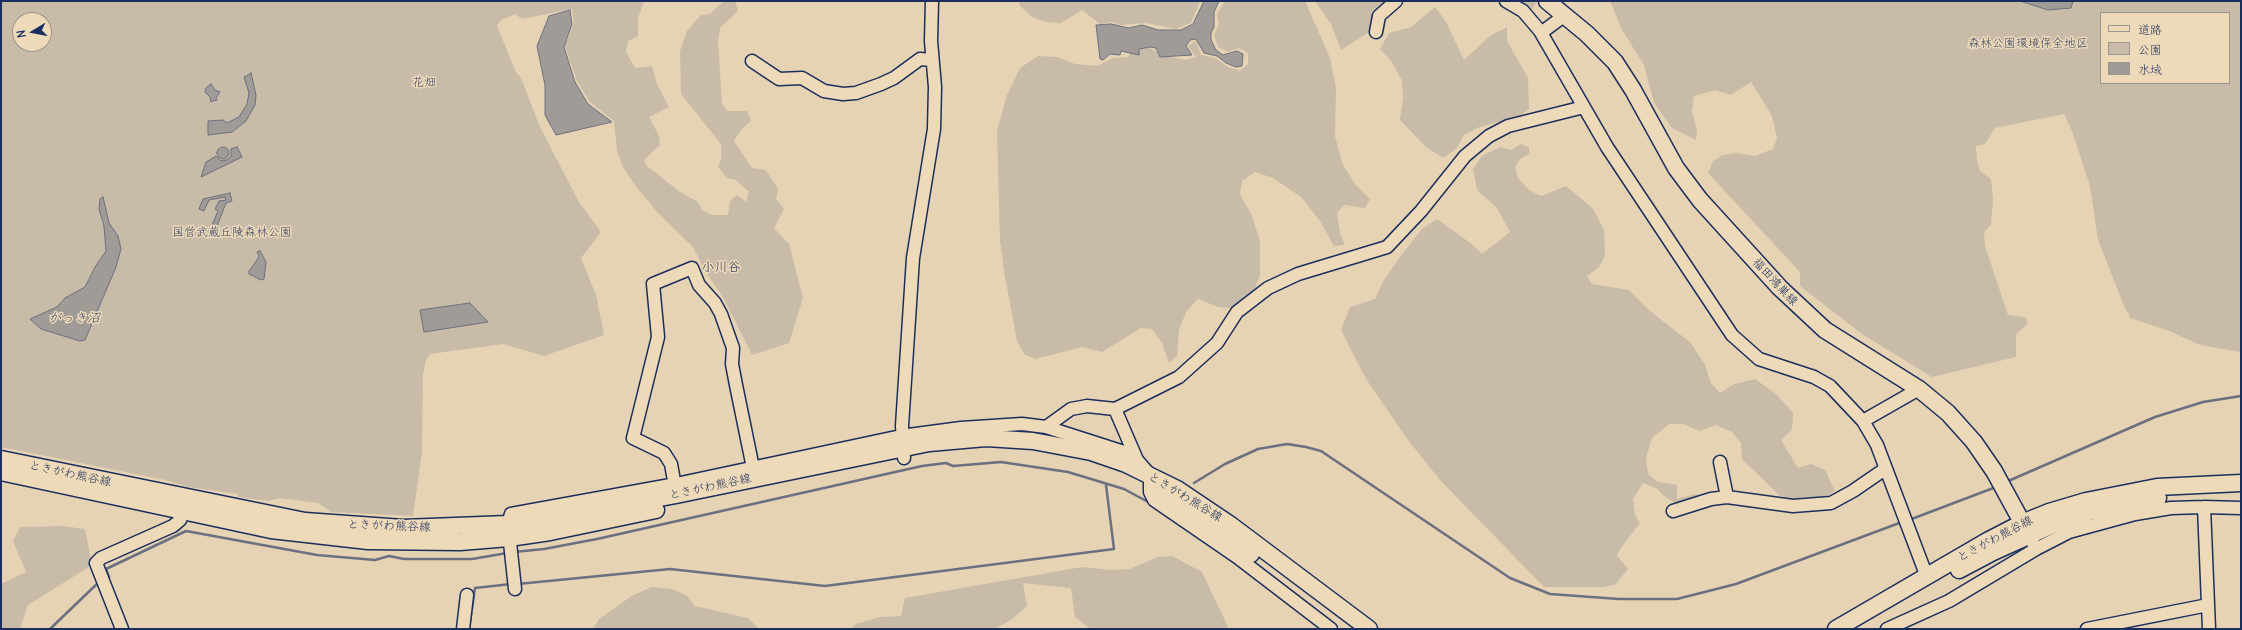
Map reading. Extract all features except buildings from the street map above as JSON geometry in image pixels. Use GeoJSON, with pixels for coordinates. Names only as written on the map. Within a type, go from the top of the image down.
{"type":"FeatureCollection","features":[{"type":"Feature","properties":{"kind":"main road","name":"福田鴻巣線"},"geometry":{"type":"LineString","coordinates":[[1547,1],[1587,34],[1615,62],[1633,90],[1676,168],[1700,200],[1780,288],[1825,330],[1919,389],[1948,413],[1974,442],[1994,471],[2026,529]]}},
{"type":"Feature","properties":{"kind":"main road","name":"ときがわ熊谷線"},"geometry":{"type":"LineString","coordinates":[[509,531],[558,530],[902,447]]}},
{"type":"Feature","properties":{"kind":"main road","name":"ときがわ熊谷線"},"geometry":{"type":"LineString","coordinates":[[1,459],[297,534],[368,541],[460,542],[509,531],[547,519],[676,489],[902,447],[959,450],[987,449],[1033,452],[1089,463],[1159,485],[1232,526],[1369,629]]}},
{"type":"Feature","properties":{"kind":"main road","name":"ときがわ熊谷線"},"geometry":{"type":"LineString","coordinates":[[1,472],[187,505]]}},
{"type":"Feature","properties":{"kind":"main road","name":"ときがわ熊谷線"},"geometry":{"type":"LineString","coordinates":[[1836,629],[1928,577],[2086,501],[2124,493],[2194,484],[2241,483]]}},
{"type":"Feature","properties":{"kind":"main road","name":"ときがわ熊谷線"},"geometry":{"type":"LineString","coordinates":[[1159,485],[1352,629]]}},
{"type":"Feature","properties":{"kind":"main road","name":"ときがわ熊谷線"},"geometry":{"type":"LineString","coordinates":[[1856,629],[2026,529],[2090,512],[2150,499],[2195,494],[2241,494]]}},
{"type":"Feature","properties":{"kind":"street"},"geometry":{"type":"LineString","coordinates":[[902,447],[913,258],[934,129],[935,87],[932,60],[932,1]]}},
{"type":"Feature","properties":{"kind":"street"},"geometry":{"type":"LineString","coordinates":[[1376,32],[1379,16],[1396,1]]}},
{"type":"Feature","properties":{"kind":"street"},"geometry":{"type":"LineString","coordinates":[[1506,1],[1523,11],[1541,33],[1607,147],[1732,335],[1759,359],[1814,377],[1830,386],[1863,421],[1877,445],[1928,577]]}},
{"type":"Feature","properties":{"kind":"street"},"geometry":{"type":"LineString","coordinates":[[1541,33],[1565,15]]}},
{"type":"Feature","properties":{"kind":"street"},"geometry":{"type":"LineString","coordinates":[[752,61],[779,79],[802,78],[824,91],[843,94],[867,90],[888,81],[920,59],[932,60]]}},
{"type":"Feature","properties":{"kind":"street"},"geometry":{"type":"LineString","coordinates":[[1046,427],[1071,409],[1087,406],[1115,409],[1179,377],[1217,343],[1238,312],[1268,288],[1298,274],[1387,247],[1421,211],[1465,156],[1489,136],[1508,126],[1584,107]]}},
{"type":"Feature","properties":{"kind":"street"},"geometry":{"type":"LineString","coordinates":[[753,468],[732,364],[733,348],[721,314],[715,303],[699,285],[692,268],[653,284],[658,336],[633,438],[664,453],[671,464],[676,489],[753,468],[902,447],[1004,424],[1046,427],[1127,454],[1137,460],[1159,485],[1150,492],[1154,500],[1231,552],[1331,629]]}},
{"type":"Feature","properties":{"kind":"street"},"geometry":{"type":"LineString","coordinates":[[1863,421],[1919,389]]}},
{"type":"Feature","properties":{"kind":"street"},"geometry":{"type":"LineString","coordinates":[[1115,409],[1137,460]]}},
{"type":"Feature","properties":{"kind":"street"},"geometry":{"type":"LineString","coordinates":[[1720,462],[1727,497]]}},
{"type":"Feature","properties":{"kind":"street"},"geometry":{"type":"LineString","coordinates":[[1673,511],[1711,499],[1727,497],[1794,506],[1831,503],[1885,469]]}},
{"type":"Feature","properties":{"kind":"street"},"geometry":{"type":"LineString","coordinates":[[122,629],[96,563],[101,558],[173,526],[180,520],[187,505]]}},
{"type":"Feature","properties":{"kind":"street"},"geometry":{"type":"LineString","coordinates":[[2204,507],[2209,629]]}},
{"type":"Feature","properties":{"kind":"street"},"geometry":{"type":"LineString","coordinates":[[1887,629],[1949,601],[2036,549],[2069,532],[2098,523],[2171,508],[2241,508]]}},
{"type":"Feature","properties":{"kind":"street"},"geometry":{"type":"LineString","coordinates":[[2026,529],[2036,549]]}},
{"type":"Feature","properties":{"kind":"street"},"geometry":{"type":"LineString","coordinates":[[509,531],[515,589]]}},
{"type":"Feature","properties":{"kind":"street"},"geometry":{"type":"LineString","coordinates":[[463,629],[467,595]]}},
{"type":"Feature","properties":{"kind":"street"},"geometry":{"type":"LineString","coordinates":[[2087,629],[2111,626],[2208,605]]}},
{"type":"Feature","properties":{"kind":"green space","name":"国営武蔵丘陵森林公園"},"geometry":{"type":"Polygon","coordinates":[[[1,1],[644,1],[638,18],[638,36],[628,41],[626,52],[635,68],[652,66],[657,84],[669,107],[649,117],[659,136],[660,145],[644,160],[647,166],[680,192],[698,202],[702,210],[712,215],[728,215],[730,201],[737,195],[746,202],[749,192],[736,180],[727,178],[718,167],[721,160],[721,144],[681,94],[680,51],[687,31],[701,15],[710,14],[724,1],[735,1],[738,11],[720,28],[718,41],[722,104],[728,111],[747,111],[751,121],[741,130],[734,141],[752,168],[766,170],[778,189],[776,199],[784,209],[774,228],[789,244],[803,298],[789,343],[752,355],[724,299],[705,271],[693,247],[657,212],[635,185],[623,167],[617,151],[614,121],[590,102],[577,81],[565,46],[574,23],[572,9],[522,19],[515,14],[501,20],[497,26],[516,72],[521,78],[540,127],[579,202],[601,232],[581,258],[596,295],[604,335],[544,356],[503,344],[430,354],[426,360],[423,375],[422,451],[413,516],[331,512],[318,503],[280,498],[269,501],[239,497],[238,494],[189,487],[165,480],[1,447],[1,1]]]}},
{"type":"Feature","properties":{"kind":"green space"},"geometry":{"type":"Polygon","coordinates":[[[1019,1],[1200,1],[1191,23],[1175,29],[1147,23],[1121,25],[1112,22],[1100,24],[1082,10],[1061,23],[1046,22],[1032,17],[1020,6],[1019,1]]]}},
{"type":"Feature","properties":{"kind":"green space"},"geometry":{"type":"Polygon","coordinates":[[[1225,1],[1305,1],[1330,58],[1336,88],[1335,136],[1342,163],[1355,184],[1370,199],[1365,208],[1344,205],[1337,213],[1340,234],[1345,245],[1334,246],[1320,221],[1301,197],[1273,178],[1255,172],[1242,181],[1240,194],[1252,216],[1260,241],[1260,275],[1253,293],[1238,309],[1218,307],[1198,299],[1186,312],[1179,330],[1177,356],[1169,363],[1162,343],[1152,329],[1141,328],[1102,352],[1082,347],[1035,359],[1024,354],[1017,341],[1004,271],[1000,240],[997,131],[1007,95],[1020,68],[1038,56],[1057,57],[1075,64],[1097,66],[1113,58],[1128,57],[1134,46],[1147,47],[1170,57],[1185,60],[1196,57],[1188,46],[1196,41],[1201,55],[1215,58],[1228,67],[1240,71],[1248,64],[1248,53],[1239,48],[1228,52],[1218,47],[1214,35],[1219,24],[1217,14],[1225,1]]]}},
{"type":"Feature","properties":{"kind":"green space"},"geometry":{"type":"Polygon","coordinates":[[[1315,1],[1390,1],[1371,31],[1341,50],[1331,24],[1315,1]]]}},
{"type":"Feature","properties":{"kind":"green space"},"geometry":{"type":"Polygon","coordinates":[[[1513,1],[1533,1],[1536,3],[1530,13],[1513,1]]]}},
{"type":"Feature","properties":{"kind":"green space","name":"森林公園環境保全地区"},"geometry":{"type":"Polygon","coordinates":[[[1610,1],[2241,1],[2241,352],[2200,345],[2167,330],[2130,318],[2098,240],[2090,186],[2072,131],[2064,114],[1995,128],[1985,144],[1976,146],[1977,160],[1980,171],[1991,179],[1993,200],[1991,225],[1984,232],[1985,246],[2008,315],[2025,317],[2028,324],[2016,334],[2016,357],[1932,377],[1862,334],[1800,286],[1800,272],[1708,173],[1713,161],[1723,155],[1736,153],[1755,156],[1773,149],[1777,138],[1772,116],[1751,82],[1731,95],[1715,90],[1694,96],[1692,111],[1697,132],[1696,140],[1672,128],[1654,103],[1644,65],[1622,30],[1610,1]]]}},
{"type":"Feature","properties":{"kind":"green space"},"geometry":{"type":"Polygon","coordinates":[[[1435,7],[1446,22],[1464,60],[1490,36],[1507,27],[1507,41],[1528,78],[1529,109],[1521,115],[1477,128],[1464,135],[1457,148],[1443,158],[1426,147],[1400,120],[1403,97],[1402,81],[1392,62],[1380,49],[1389,33],[1411,27],[1435,7]]]}},
{"type":"Feature","properties":{"kind":"green space"},"geometry":{"type":"Polygon","coordinates":[[[1521,144],[1529,147],[1529,154],[1520,159],[1515,167],[1518,178],[1529,190],[1541,196],[1566,186],[1593,209],[1604,230],[1605,256],[1599,267],[1587,276],[1592,284],[1629,290],[1650,311],[1691,343],[1705,365],[1711,383],[1720,393],[1734,384],[1755,379],[1776,394],[1793,413],[1792,430],[1781,440],[1798,468],[1811,464],[1825,470],[1835,491],[1819,499],[1798,504],[1779,495],[1742,459],[1741,443],[1732,432],[1716,425],[1699,431],[1684,424],[1669,424],[1652,438],[1646,458],[1648,474],[1658,482],[1677,485],[1677,499],[1696,494],[1706,501],[1682,507],[1664,496],[1656,488],[1643,483],[1633,499],[1635,515],[1640,523],[1620,549],[1617,556],[1628,569],[1615,585],[1602,587],[1544,587],[1440,480],[1408,440],[1366,379],[1341,330],[1350,307],[1375,299],[1384,280],[1400,257],[1422,229],[1437,219],[1473,245],[1482,254],[1510,232],[1497,208],[1477,190],[1473,169],[1482,156],[1500,147],[1511,150],[1521,144]]]}},
{"type":"Feature","properties":{"kind":"green space"},"geometry":{"type":"Polygon","coordinates":[[[62,526],[85,529],[92,565],[28,605],[20,629],[1,629],[1,584],[26,572],[13,541],[20,527],[62,526]]]}},
{"type":"Feature","properties":{"kind":"green space"},"geometry":{"type":"Polygon","coordinates":[[[1172,556],[1202,572],[1229,629],[1091,629],[1075,617],[1071,588],[1023,583],[1027,606],[1011,620],[994,629],[851,629],[856,624],[880,617],[901,616],[905,598],[1082,567],[1110,570],[1130,569],[1157,557],[1172,556]]]}},
{"type":"Feature","properties":{"kind":"green space"},"geometry":{"type":"Polygon","coordinates":[[[652,587],[672,589],[686,595],[695,606],[748,618],[759,629],[593,629],[599,619],[633,595],[652,587]]]}},
{"type":"Feature","properties":{"kind":"water"},"geometry":{"type":"Polygon","coordinates":[[[1204,1],[1219,1],[1214,12],[1214,27],[1211,33],[1211,40],[1216,50],[1223,55],[1237,51],[1243,54],[1242,66],[1236,67],[1226,63],[1217,56],[1204,53],[1196,39],[1190,40],[1186,46],[1192,55],[1160,57],[1156,48],[1150,47],[1139,49],[1139,55],[1121,51],[1120,55],[1110,54],[1103,60],[1100,59],[1096,25],[1111,24],[1129,28],[1142,25],[1158,30],[1181,30],[1193,24],[1204,1]]]}},
{"type":"Feature","properties":{"kind":"water"},"geometry":{"type":"Polygon","coordinates":[[[2020,1],[2073,1],[2071,8],[2048,10],[2020,1]]]}},
{"type":"Feature","properties":{"kind":"water"},"geometry":{"type":"Polygon","coordinates":[[[570,10],[572,24],[564,47],[575,82],[588,104],[612,122],[556,135],[545,115],[545,85],[537,46],[549,16],[570,10]]]}},
{"type":"Feature","properties":{"kind":"water"},"geometry":{"type":"Polygon","coordinates":[[[251,73],[256,95],[255,105],[246,121],[232,132],[208,135],[208,121],[223,120],[227,123],[239,117],[247,104],[249,93],[244,77],[251,73]]]}},
{"type":"Feature","properties":{"kind":"water"},"geometry":{"type":"Polygon","coordinates":[[[211,84],[215,90],[220,92],[216,98],[217,100],[211,102],[210,97],[205,92],[206,88],[211,84]]]}},
{"type":"Feature","properties":{"kind":"water"},"geometry":{"type":"Polygon","coordinates":[[[221,147],[225,147],[229,153],[225,159],[221,159],[217,155],[217,151],[221,147]]]}},
{"type":"Feature","properties":{"kind":"water"},"geometry":{"type":"Polygon","coordinates":[[[237,147],[242,157],[201,177],[206,162],[216,156],[221,161],[227,160],[231,156],[231,149],[237,147]]]}},
{"type":"Feature","properties":{"kind":"water"},"geometry":{"type":"Polygon","coordinates":[[[230,193],[232,201],[226,203],[213,236],[205,233],[206,229],[210,230],[218,211],[215,209],[219,201],[226,200],[225,197],[209,200],[204,211],[199,209],[203,199],[230,193]]]}},
{"type":"Feature","properties":{"kind":"water","name":"がっき沼"},"geometry":{"type":"Polygon","coordinates":[[[103,197],[109,223],[118,236],[121,249],[116,267],[85,340],[80,341],[41,329],[30,319],[57,307],[65,298],[85,287],[95,267],[106,251],[104,226],[99,209],[100,199],[103,197]]]}},
{"type":"Feature","properties":{"kind":"water"},"geometry":{"type":"Polygon","coordinates":[[[260,251],[266,262],[264,279],[261,280],[249,274],[249,271],[259,256],[257,252],[260,251]]]}},
{"type":"Feature","properties":{"kind":"water"},"geometry":{"type":"Polygon","coordinates":[[[470,303],[488,322],[424,332],[420,310],[470,303]]]}},
{"type":"Feature","properties":{"kind":"waterway"},"geometry":{"type":"LineString","coordinates":[[2006,482],[2155,417],[2203,402],[2241,396]]}},
{"type":"Feature","properties":{"kind":"waterway"},"geometry":{"type":"LineString","coordinates":[[1194,483],[1225,464],[1258,449],[1287,444],[1321,451],[1510,578],[1550,594],[1619,599],[1677,599],[1736,584],[1902,522]]}},
{"type":"Feature","properties":{"kind":"waterway"},"geometry":{"type":"LineString","coordinates":[[514,552],[544,549],[597,539],[922,466],[946,463],[953,466],[1001,462],[1068,472],[1124,489],[1150,503]]}},
{"type":"Feature","properties":{"kind":"waterway"},"geometry":{"type":"LineString","coordinates":[[518,584],[670,569],[825,586],[1114,549],[1106,485]]}},
{"type":"Feature","properties":{"kind":"waterway"},"geometry":{"type":"LineString","coordinates":[[1909,520],[1996,487]]}},
{"type":"Feature","properties":{"kind":"waterway"},"geometry":{"type":"LineString","coordinates":[[106,578],[109,577],[106,569],[186,531],[317,555],[375,560],[389,556],[404,559],[472,559],[507,553]]}},
{"type":"Feature","properties":{"kind":"waterway"},"geometry":{"type":"LineString","coordinates":[[50,629],[100,581]]}},
{"type":"Feature","properties":{"kind":"waterway"},"geometry":{"type":"LineString","coordinates":[[469,629],[475,588],[511,584]]}},
{"type":"Feature","properties":{"kind":"district","name":"小川谷"},"geometry":{"type":"Point","coordinates":[721,267]}},
{"type":"Feature","properties":{"kind":"park label","name":"花畑"},"geometry":{"type":"Point","coordinates":[424,83]}}]}
